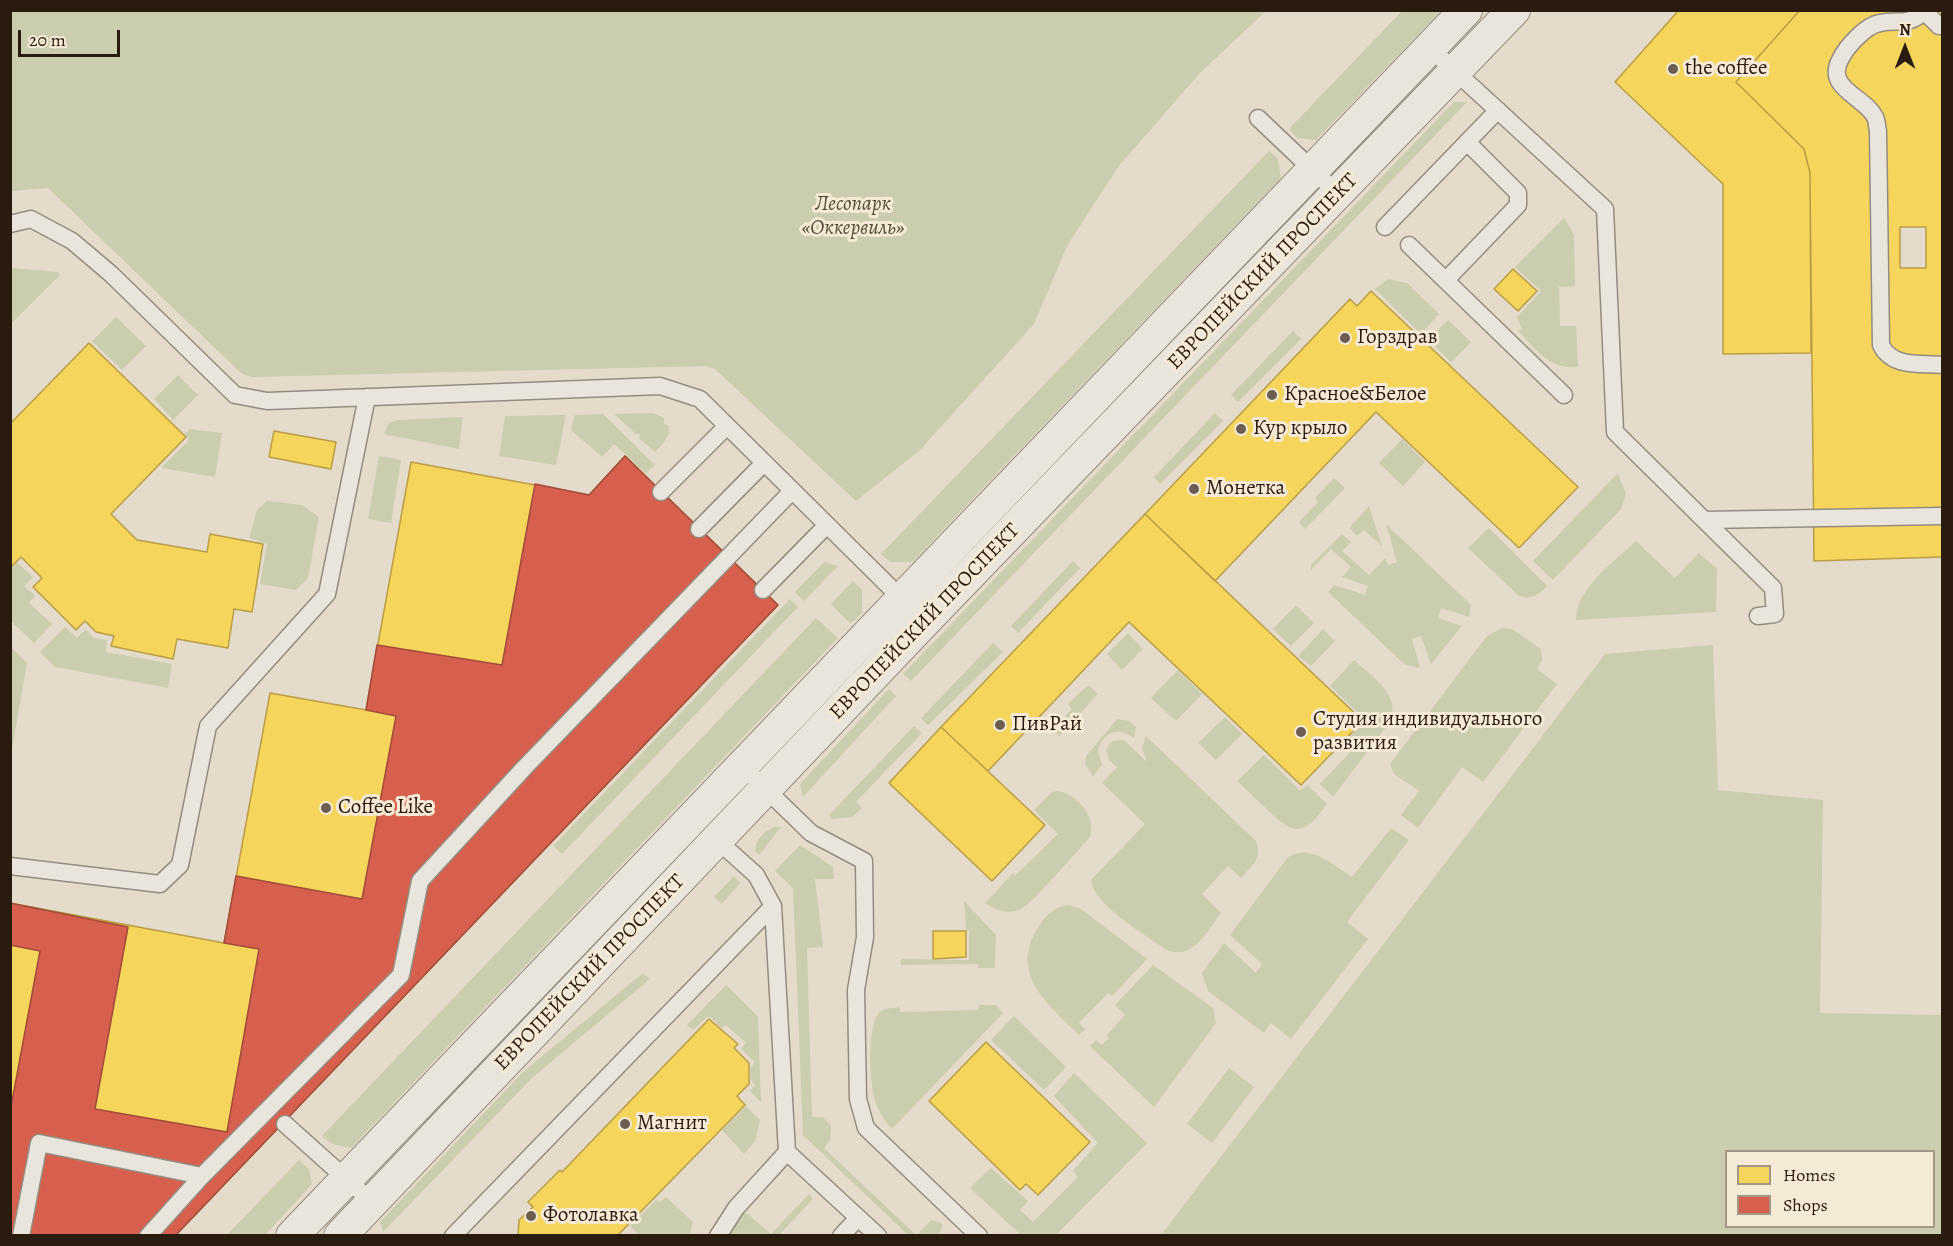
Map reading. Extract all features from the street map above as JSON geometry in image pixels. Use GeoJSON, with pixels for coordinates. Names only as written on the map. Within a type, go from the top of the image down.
{"type":"FeatureCollection","features":[{"type":"Feature","properties":{"kind":"street","name":"ЕВРОПЕЙСКИЙ ПРОСПЕКТ"},"geometry":{"type":"LineString","coordinates":[[337,1224],[347,1179],[1466,10]]}},
{"type":"Feature","properties":{"kind":"street","name":"ЕВРОПЕЙСКИЙ ПРОСПЕКТ"},"geometry":{"type":"LineString","coordinates":[[292,1236],[337,1224],[372,1202],[925,621],[1514,10]]}},
{"type":"Feature","properties":{"kind":"lane"},"geometry":{"type":"LineString","coordinates":[[1942,26],[1923,12],[1912,22],[1878,23],[1866,28],[1840,59],[1837,72],[1839,83],[1875,117],[1878,131],[1881,345],[1886,354],[1897,362],[1942,365]]}},
{"type":"Feature","properties":{"kind":"lane"},"geometry":{"type":"LineString","coordinates":[[1431,48],[1605,209],[1615,432],[1773,588],[1775,614],[1758,616]]}},
{"type":"Feature","properties":{"kind":"lane"},"geometry":{"type":"LineString","coordinates":[[1385,227],[1498,110]]}},
{"type":"Feature","properties":{"kind":"lane"},"geometry":{"type":"LineString","coordinates":[[1258,118],[1338,194]]}},
{"type":"Feature","properties":{"kind":"lane"},"geometry":{"type":"LineString","coordinates":[[1446,280],[1518,205],[1520,199],[1518,193],[1467,142]]}},
{"type":"Feature","properties":{"kind":"lane"},"geometry":{"type":"LineString","coordinates":[[10,224],[31,219],[72,241],[111,274],[235,396],[267,401],[660,386],[700,399],[791,492],[925,621]]}},
{"type":"Feature","properties":{"kind":"lane"},"geometry":{"type":"LineString","coordinates":[[1409,245],[1564,395]]}},
{"type":"Feature","properties":{"kind":"lane"},"geometry":{"type":"LineString","coordinates":[[10,866],[160,884],[180,865],[208,726],[327,594],[367,397]]}},
{"type":"Feature","properties":{"kind":"lane"},"geometry":{"type":"LineString","coordinates":[[661,492],[727,426]]}},
{"type":"Feature","properties":{"kind":"lane"},"geometry":{"type":"LineString","coordinates":[[699,529],[763,464]]}},
{"type":"Feature","properties":{"kind":"lane"},"geometry":{"type":"LineString","coordinates":[[148,1236],[202,1176],[401,975],[420,881],[525,767],[791,492]]}},
{"type":"Feature","properties":{"kind":"lane"},"geometry":{"type":"LineString","coordinates":[[1704,520],[1942,516]]}},
{"type":"Feature","properties":{"kind":"lane"},"geometry":{"type":"LineString","coordinates":[[764,590],[826,526]]}},
{"type":"Feature","properties":{"kind":"lane"},"geometry":{"type":"LineString","coordinates":[[741,765],[811,833],[864,861],[865,937],[856,990],[858,1099],[866,1128],[979,1236]]}},
{"type":"Feature","properties":{"kind":"lane"},"geometry":{"type":"LineString","coordinates":[[717,840],[756,874],[773,906],[787,1152],[878,1236]]}},
{"type":"Feature","properties":{"kind":"lane"},"geometry":{"type":"LineString","coordinates":[[453,1236],[773,906]]}},
{"type":"Feature","properties":{"kind":"lane"},"geometry":{"type":"LineString","coordinates":[[285,1124],[372,1202]]}},
{"type":"Feature","properties":{"kind":"lane"},"geometry":{"type":"LineString","coordinates":[[21,1236],[39,1143],[202,1176]]}},
{"type":"Feature","properties":{"kind":"lane"},"geometry":{"type":"LineString","coordinates":[[718,1236],[718,1231],[736,1208],[787,1152]]}},
{"type":"Feature","properties":{"kind":"lane"},"geometry":{"type":"LineString","coordinates":[[841,1236],[858,1218]]}},
{"type":"Feature","properties":{"kind":"green space","name":"Лесопарк «Оккервиль»"},"geometry":{"type":"Polygon","coordinates":[[[10,11],[1266,11],[1200,73],[1118,167],[1067,246],[1034,324],[919,451],[856,501],[715,369],[706,366],[252,377],[242,374],[48,188],[11,191],[10,11]]]}},
{"type":"Feature","properties":{"kind":"green space"},"geometry":{"type":"Polygon","coordinates":[[[1402,11],[1441,11],[1316,140],[1297,138],[1289,129],[1402,11]]]}},
{"type":"Feature","properties":{"kind":"green space"},"geometry":{"type":"Polygon","coordinates":[[[1454,102],[1467,102],[911,681],[903,674],[1454,102]]]}},
{"type":"Feature","properties":{"kind":"green space"},"geometry":{"type":"Polygon","coordinates":[[[1269,151],[1278,159],[1281,178],[912,562],[890,562],[881,554],[1269,151]]]}},
{"type":"Feature","properties":{"kind":"green space"},"geometry":{"type":"Polygon","coordinates":[[[1564,218],[1574,235],[1575,286],[1559,287],[1560,326],[1576,326],[1578,367],[1568,367],[1551,362],[1518,331],[1522,329],[1517,317],[1541,291],[1515,267],[1564,218]]]}},
{"type":"Feature","properties":{"kind":"green space"},"geometry":{"type":"Polygon","coordinates":[[[11,268],[58,272],[60,275],[11,324],[11,268]]]}},
{"type":"Feature","properties":{"kind":"green space"},"geometry":{"type":"Polygon","coordinates":[[[1388,279],[1407,283],[1439,314],[1421,334],[1375,289],[1388,279]]]}},
{"type":"Feature","properties":{"kind":"green space"},"geometry":{"type":"Polygon","coordinates":[[[116,317],[146,346],[122,370],[92,341],[116,317]]]}},
{"type":"Feature","properties":{"kind":"green space"},"geometry":{"type":"Polygon","coordinates":[[[1448,320],[1471,342],[1451,362],[1428,340],[1448,320]]]}},
{"type":"Feature","properties":{"kind":"green space"},"geometry":{"type":"Polygon","coordinates":[[[1293,331],[1301,339],[1238,402],[1231,395],[1293,331]]]}},
{"type":"Feature","properties":{"kind":"green space"},"geometry":{"type":"Polygon","coordinates":[[[178,375],[198,395],[173,420],[154,399],[178,375]]]}},
{"type":"Feature","properties":{"kind":"green space"},"geometry":{"type":"Polygon","coordinates":[[[653,413],[664,418],[664,424],[668,425],[669,429],[666,440],[655,452],[639,438],[640,434],[636,434],[614,414],[653,413]]]}},
{"type":"Feature","properties":{"kind":"green space"},"geometry":{"type":"Polygon","coordinates":[[[1215,413],[1223,421],[1160,484],[1154,477],[1215,413]]]}},
{"type":"Feature","properties":{"kind":"green space"},"geometry":{"type":"Polygon","coordinates":[[[603,414],[655,465],[646,474],[614,444],[602,457],[571,430],[575,415],[603,414]]]}},
{"type":"Feature","properties":{"kind":"green space"},"geometry":{"type":"Polygon","coordinates":[[[566,415],[556,465],[499,456],[505,416],[566,415]]]}},
{"type":"Feature","properties":{"kind":"green space"},"geometry":{"type":"Polygon","coordinates":[[[463,417],[459,449],[384,434],[389,423],[397,420],[463,417]]]}},
{"type":"Feature","properties":{"kind":"green space"},"geometry":{"type":"Polygon","coordinates":[[[190,429],[222,433],[215,477],[161,468],[189,440],[185,434],[190,429]]]}},
{"type":"Feature","properties":{"kind":"green space"},"geometry":{"type":"Polygon","coordinates":[[[1402,439],[1425,462],[1403,486],[1379,463],[1402,439]]]}},
{"type":"Feature","properties":{"kind":"green space"},"geometry":{"type":"Polygon","coordinates":[[[379,456],[401,460],[391,523],[368,519],[379,456]]]}},
{"type":"Feature","properties":{"kind":"green space"},"geometry":{"type":"Polygon","coordinates":[[[1618,473],[1626,494],[1621,509],[1553,580],[1533,561],[1618,473]]]}},
{"type":"Feature","properties":{"kind":"green space"},"geometry":{"type":"Polygon","coordinates":[[[1334,478],[1345,488],[1305,529],[1299,522],[1318,502],[1315,498],[1334,478]]]}},
{"type":"Feature","properties":{"kind":"green space"},"geometry":{"type":"Polygon","coordinates":[[[267,501],[302,505],[319,517],[308,578],[296,590],[260,584],[267,544],[249,538],[257,510],[267,501]]]}},
{"type":"Feature","properties":{"kind":"green space"},"geometry":{"type":"Polygon","coordinates":[[[1369,506],[1382,546],[1364,530],[1357,536],[1349,528],[1369,506]]]}},
{"type":"Feature","properties":{"kind":"green space"},"geometry":{"type":"Polygon","coordinates":[[[1386,524],[1471,605],[1469,617],[1441,608],[1438,618],[1462,626],[1431,664],[1421,636],[1412,639],[1420,668],[1404,664],[1328,592],[1334,585],[1365,595],[1368,586],[1342,577],[1351,567],[1331,549],[1311,570],[1311,565],[1342,534],[1351,542],[1342,551],[1369,575],[1385,558],[1388,565],[1397,562],[1386,524]]]}},
{"type":"Feature","properties":{"kind":"green space"},"geometry":{"type":"Polygon","coordinates":[[[1489,528],[1547,586],[1541,592],[1531,597],[1519,596],[1468,548],[1489,528]]]}},
{"type":"Feature","properties":{"kind":"green space"},"geometry":{"type":"Polygon","coordinates":[[[1636,541],[1675,578],[1699,553],[1717,569],[1716,612],[1576,620],[1578,608],[1589,586],[1636,541]]]}},
{"type":"Feature","properties":{"kind":"green space"},"geometry":{"type":"Polygon","coordinates":[[[1073,561],[1080,568],[1018,633],[1011,626],[1073,561]]]}},
{"type":"Feature","properties":{"kind":"green space"},"geometry":{"type":"Polygon","coordinates":[[[17,562],[33,577],[24,586],[35,596],[29,603],[52,624],[34,643],[11,621],[11,569],[17,562]]]}},
{"type":"Feature","properties":{"kind":"green space"},"geometry":{"type":"Polygon","coordinates":[[[824,562],[838,566],[804,601],[795,592],[824,562]]]}},
{"type":"Feature","properties":{"kind":"green space"},"geometry":{"type":"Polygon","coordinates":[[[853,581],[862,590],[862,613],[851,624],[831,604],[853,581]]]}},
{"type":"Feature","properties":{"kind":"green space"},"geometry":{"type":"Polygon","coordinates":[[[790,599],[798,607],[562,854],[553,846],[790,599]]]}},
{"type":"Feature","properties":{"kind":"green space"},"geometry":{"type":"Polygon","coordinates":[[[1296,605],[1314,623],[1291,646],[1273,629],[1296,605]]]}},
{"type":"Feature","properties":{"kind":"green space"},"geometry":{"type":"Polygon","coordinates":[[[816,618],[838,638],[351,1148],[332,1144],[322,1136],[816,618]]]}},
{"type":"Feature","properties":{"kind":"green space"},"geometry":{"type":"Polygon","coordinates":[[[65,627],[77,638],[86,629],[93,638],[107,640],[106,652],[172,664],[168,688],[55,667],[40,652],[65,627]]]}},
{"type":"Feature","properties":{"kind":"green space"},"geometry":{"type":"Polygon","coordinates":[[[1502,628],[1512,629],[1541,649],[1542,661],[1537,669],[1557,684],[1483,782],[1462,767],[1418,828],[1401,815],[1419,791],[1394,774],[1390,764],[1487,636],[1502,628]]]}},
{"type":"Feature","properties":{"kind":"green space"},"geometry":{"type":"Polygon","coordinates":[[[1323,629],[1335,641],[1311,666],[1298,656],[1323,629]]]}},
{"type":"Feature","properties":{"kind":"green space"},"geometry":{"type":"Polygon","coordinates":[[[1128,633],[1143,649],[1122,670],[1107,654],[1128,633]]]}},
{"type":"Feature","properties":{"kind":"green space"},"geometry":{"type":"Polygon","coordinates":[[[993,643],[1003,652],[928,725],[921,718],[993,643]]]}},
{"type":"Feature","properties":{"kind":"green space"},"geometry":{"type":"Polygon","coordinates":[[[1713,645],[1718,790],[1823,800],[1820,1013],[1942,1015],[1942,1235],[1161,1235],[1605,654],[1713,645]]]}},
{"type":"Feature","properties":{"kind":"green space"},"geometry":{"type":"Polygon","coordinates":[[[11,647],[27,663],[11,755],[11,647]]]}},
{"type":"Feature","properties":{"kind":"green space"},"geometry":{"type":"Polygon","coordinates":[[[1354,660],[1384,687],[1392,704],[1392,713],[1389,723],[1333,797],[1320,784],[1358,744],[1349,735],[1363,718],[1330,686],[1354,660]]]}},
{"type":"Feature","properties":{"kind":"green space"},"geometry":{"type":"Polygon","coordinates":[[[1178,670],[1202,694],[1176,721],[1151,698],[1178,670]]]}},
{"type":"Feature","properties":{"kind":"green space"},"geometry":{"type":"Polygon","coordinates":[[[1088,685],[1098,694],[1059,736],[1052,729],[1072,709],[1068,704],[1088,685]]]}},
{"type":"Feature","properties":{"kind":"green space"},"geometry":{"type":"Polygon","coordinates":[[[889,689],[896,696],[803,797],[800,784],[889,689]]]}},
{"type":"Feature","properties":{"kind":"green space"},"geometry":{"type":"Polygon","coordinates":[[[1225,717],[1242,734],[1216,760],[1198,743],[1225,717]]]}},
{"type":"Feature","properties":{"kind":"green space"},"geometry":{"type":"Polygon","coordinates":[[[1117,719],[1129,721],[1136,727],[1134,738],[1123,732],[1107,735],[1098,751],[1102,765],[1093,776],[1085,764],[1086,756],[1117,719]]]}},
{"type":"Feature","properties":{"kind":"green space"},"geometry":{"type":"Polygon","coordinates":[[[914,726],[922,733],[856,802],[862,808],[852,817],[832,819],[829,815],[914,726]]]}},
{"type":"Feature","properties":{"kind":"green space"},"geometry":{"type":"Polygon","coordinates":[[[1146,736],[1256,841],[1258,847],[1255,861],[1241,878],[1228,866],[1202,894],[1221,913],[1198,943],[1183,952],[1165,949],[1121,918],[1101,899],[1094,890],[1091,880],[1145,824],[1102,783],[1117,767],[1109,760],[1106,749],[1112,741],[1124,740],[1147,762],[1142,748],[1146,736]]]}},
{"type":"Feature","properties":{"kind":"green space"},"geometry":{"type":"Polygon","coordinates":[[[1264,755],[1300,791],[1308,785],[1327,804],[1308,826],[1296,829],[1281,822],[1237,781],[1264,755]]]}},
{"type":"Feature","properties":{"kind":"green space"},"geometry":{"type":"Polygon","coordinates":[[[1058,791],[1072,797],[1084,808],[1091,822],[1090,837],[1045,887],[1021,909],[1007,912],[989,906],[985,903],[1013,873],[1015,876],[1058,834],[1034,810],[1052,792],[1058,791]]]}},
{"type":"Feature","properties":{"kind":"green space"},"geometry":{"type":"Polygon","coordinates":[[[775,827],[781,827],[759,855],[755,847],[759,839],[775,827]]]}},
{"type":"Feature","properties":{"kind":"green space"},"geometry":{"type":"Polygon","coordinates":[[[1391,828],[1409,840],[1347,922],[1368,939],[1291,1039],[1271,1023],[1264,1033],[1208,991],[1202,973],[1224,943],[1256,973],[1262,964],[1230,935],[1288,857],[1297,853],[1314,854],[1352,877],[1391,828]]]}},
{"type":"Feature","properties":{"kind":"green space"},"geometry":{"type":"Polygon","coordinates":[[[800,845],[833,867],[834,879],[815,879],[823,947],[807,948],[812,1117],[823,1117],[831,1126],[830,1140],[824,1148],[916,1235],[908,1235],[803,1135],[793,888],[775,871],[800,845]]]}},
{"type":"Feature","properties":{"kind":"green space"},"geometry":{"type":"Polygon","coordinates":[[[734,876],[740,883],[722,904],[714,897],[734,876]]]}},
{"type":"Feature","properties":{"kind":"green space"},"geometry":{"type":"Polygon","coordinates":[[[964,901],[996,935],[995,968],[978,968],[978,964],[901,965],[901,959],[969,960],[969,931],[966,930],[964,901]]]}},
{"type":"Feature","properties":{"kind":"green space"},"geometry":{"type":"Polygon","coordinates":[[[1069,905],[1081,909],[1147,959],[1112,996],[1108,993],[1079,1023],[1085,1029],[1079,1035],[1036,988],[1030,975],[1028,961],[1030,946],[1043,920],[1054,910],[1069,905]]]}},
{"type":"Feature","properties":{"kind":"green space"},"geometry":{"type":"Polygon","coordinates":[[[1153,965],[1213,1008],[1216,1023],[1154,1107],[1090,1046],[1096,1040],[1102,1045],[1109,1038],[1107,1035],[1125,1015],[1115,1005],[1153,965]]]}},
{"type":"Feature","properties":{"kind":"green space"},"geometry":{"type":"Polygon","coordinates":[[[643,973],[650,979],[532,1078],[383,1232],[380,1222],[524,1071],[643,973]]]}},
{"type":"Feature","properties":{"kind":"green space"},"geometry":{"type":"Polygon","coordinates":[[[726,985],[758,1017],[761,1102],[750,1091],[755,1085],[751,1080],[750,1069],[755,1062],[741,1049],[746,1043],[726,1025],[722,1028],[710,1017],[707,1017],[693,1030],[687,1025],[726,985]]]}},
{"type":"Feature","properties":{"kind":"green space"},"geometry":{"type":"Polygon","coordinates":[[[979,1005],[996,1005],[1003,1013],[892,1129],[879,1110],[873,1089],[870,1052],[876,1017],[883,1010],[900,1007],[900,1012],[978,1010],[979,1005]]]}},
{"type":"Feature","properties":{"kind":"green space"},"geometry":{"type":"Polygon","coordinates":[[[1014,1016],[1066,1067],[1044,1090],[991,1040],[1014,1016]]]}},
{"type":"Feature","properties":{"kind":"green space"},"geometry":{"type":"Polygon","coordinates":[[[1229,1068],[1254,1087],[1212,1143],[1187,1124],[1229,1068]]]}},
{"type":"Feature","properties":{"kind":"green space"},"geometry":{"type":"Polygon","coordinates":[[[1074,1073],[1147,1143],[1056,1235],[1021,1235],[970,1188],[991,1168],[1028,1201],[1020,1210],[1033,1222],[1078,1177],[1073,1171],[1098,1143],[1054,1096],[1074,1073]]]}},
{"type":"Feature","properties":{"kind":"green space"},"geometry":{"type":"Polygon","coordinates":[[[746,1106],[760,1120],[755,1141],[744,1154],[722,1130],[746,1106]]]}},
{"type":"Feature","properties":{"kind":"green space"},"geometry":{"type":"Polygon","coordinates":[[[299,1160],[309,1169],[312,1184],[265,1235],[227,1235],[299,1160]]]}},
{"type":"Feature","properties":{"kind":"green space"},"geometry":{"type":"Polygon","coordinates":[[[809,1194],[813,1199],[779,1235],[729,1236],[742,1213],[748,1214],[771,1234],[809,1194]]]}},
{"type":"Feature","properties":{"kind":"green space"},"geometry":{"type":"Polygon","coordinates":[[[666,1197],[693,1222],[690,1235],[639,1235],[630,1226],[656,1200],[660,1202],[666,1197]]]}},
{"type":"Feature","properties":{"kind":"green space"},"geometry":{"type":"Polygon","coordinates":[[[931,1220],[942,1223],[941,1231],[937,1235],[917,1235],[931,1220]]]}},
{"type":"Feature","properties":{"kind":"building: Homes"},"geometry":{"type":"Polygon","coordinates":[[[1679,10],[1800,10],[1736,82],[1804,149],[1810,173],[1811,353],[1723,354],[1723,184],[1615,82],[1679,10]]]}},
{"type":"Feature","properties":{"kind":"building: Homes"},"geometry":{"type":"Polygon","coordinates":[[[1800,10],[1942,10],[1942,557],[1814,561],[1810,173],[1804,149],[1736,82],[1800,10]]]}},
{"type":"Feature","properties":{"kind":"building: Homes"},"geometry":{"type":"Polygon","coordinates":[[[1900,227],[1926,227],[1926,268],[1900,268],[1900,227]]]}},
{"type":"Feature","properties":{"kind":"building: Homes"},"geometry":{"type":"Polygon","coordinates":[[[1513,269],[1537,291],[1518,311],[1494,289],[1513,269]]]}},
{"type":"Feature","properties":{"kind":"building: Homes"},"geometry":{"type":"Polygon","coordinates":[[[1371,291],[1578,487],[1519,548],[1376,412],[1215,581],[1145,514],[1350,299],[1357,306],[1371,291]]]}},
{"type":"Feature","properties":{"kind":"building: Homes"},"geometry":{"type":"Polygon","coordinates":[[[89,343],[186,437],[111,514],[137,540],[207,552],[210,534],[263,544],[252,612],[234,609],[228,648],[177,639],[173,659],[111,646],[114,636],[96,632],[85,621],[76,630],[33,587],[42,578],[21,557],[10,568],[10,424],[89,343]]]}},
{"type":"Feature","properties":{"kind":"building: Homes"},"geometry":{"type":"Polygon","coordinates":[[[274,431],[336,442],[331,469],[269,457],[274,431]]]}},
{"type":"Feature","properties":{"kind":"building: Homes"},"geometry":{"type":"Polygon","coordinates":[[[625,456],[778,605],[175,1236],[10,1236],[10,903],[224,943],[270,693],[366,710],[411,462],[589,495],[625,456]]]}},
{"type":"Feature","properties":{"kind":"building: Homes"},"geometry":{"type":"Polygon","coordinates":[[[1145,514],[1363,721],[1301,785],[1129,622],[988,771],[941,727],[1145,514]]]}},
{"type":"Feature","properties":{"kind":"building: Homes"},"geometry":{"type":"Polygon","coordinates":[[[941,727],[1045,825],[992,881],[889,783],[941,727]]]}},
{"type":"Feature","properties":{"kind":"building: Homes"},"geometry":{"type":"Polygon","coordinates":[[[933,931],[966,931],[966,957],[933,959],[933,931]]]}},
{"type":"Feature","properties":{"kind":"building: Homes"},"geometry":{"type":"Polygon","coordinates":[[[709,1019],[738,1044],[734,1048],[749,1063],[749,1084],[737,1096],[745,1105],[617,1236],[518,1236],[519,1220],[533,1207],[528,1202],[560,1170],[562,1172],[709,1019]]]}},
{"type":"Feature","properties":{"kind":"building: Homes"},"geometry":{"type":"Polygon","coordinates":[[[986,1042],[1090,1142],[1038,1195],[1026,1184],[1020,1190],[929,1101],[986,1042]]]}},
{"type":"Feature","properties":{"kind":"building: Shops"},"geometry":{"type":"Polygon","coordinates":[[[625,456],[778,605],[175,1236],[10,1236],[10,1112],[40,951],[10,945],[10,903],[128,927],[95,1109],[227,1132],[259,949],[224,943],[236,876],[362,899],[396,716],[366,710],[377,645],[502,665],[535,484],[589,495],[625,456]]]}},
{"type":"Feature","properties":{"kind":"place","name":"the coffee"},"geometry":{"type":"Point","coordinates":[1673,69]}},
{"type":"Feature","properties":{"kind":"place","name":"Горздрав"},"geometry":{"type":"Point","coordinates":[1345,338]}},
{"type":"Feature","properties":{"kind":"place","name":"Красное&Белое"},"geometry":{"type":"Point","coordinates":[1272,395]}},
{"type":"Feature","properties":{"kind":"place","name":"Кур крыло"},"geometry":{"type":"Point","coordinates":[1241,429]}},
{"type":"Feature","properties":{"kind":"place","name":"Монетка"},"geometry":{"type":"Point","coordinates":[1194,489]}},
{"type":"Feature","properties":{"kind":"place","name":"ПивРай"},"geometry":{"type":"Point","coordinates":[1000,725]}},
{"type":"Feature","properties":{"kind":"place","name":"Студия индивидуального развития"},"geometry":{"type":"Point","coordinates":[1301,732]}},
{"type":"Feature","properties":{"kind":"place","name":"Coffee Like"},"geometry":{"type":"Point","coordinates":[326,808]}},
{"type":"Feature","properties":{"kind":"place","name":"Магнит"},"geometry":{"type":"Point","coordinates":[625,1124]}},
{"type":"Feature","properties":{"kind":"place","name":"Фотолавка"},"geometry":{"type":"Point","coordinates":[531,1216]}}]}
